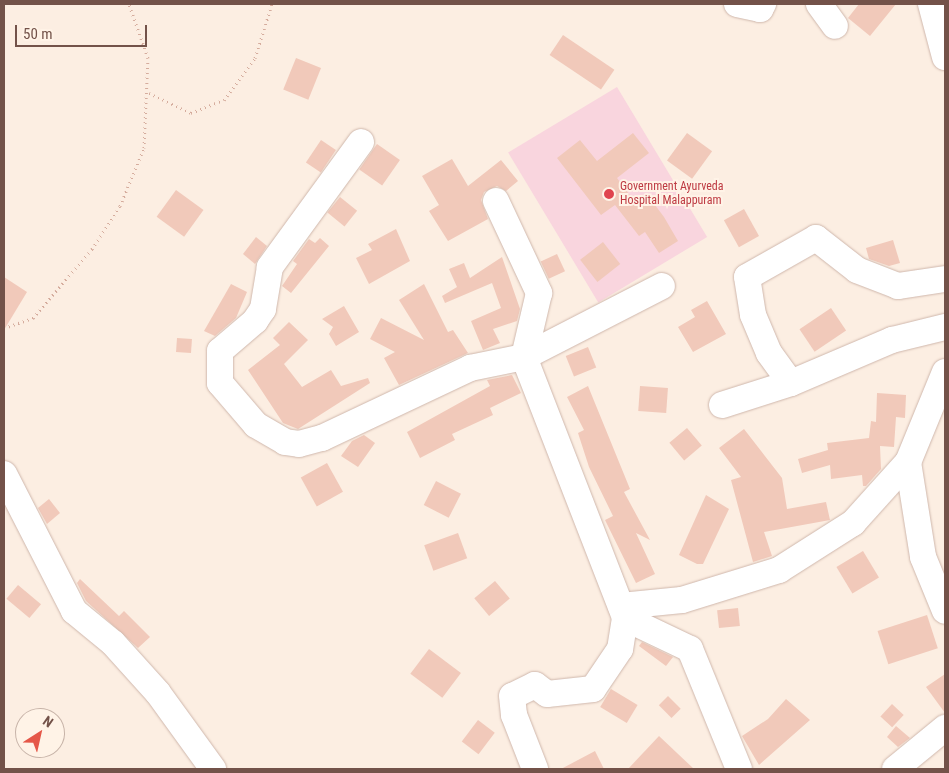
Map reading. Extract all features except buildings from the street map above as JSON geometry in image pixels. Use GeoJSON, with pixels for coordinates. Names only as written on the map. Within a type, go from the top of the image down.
{"type":"FeatureCollection","features":[{"type":"Feature","properties":{"kind":"street"},"geometry":{"type":"LineString","coordinates":[[737,4],[760,9],[763,4]]}},
{"type":"Feature","properties":{"kind":"street"},"geometry":{"type":"LineString","coordinates":[[819,4],[835,26]]}},
{"type":"Feature","properties":{"kind":"street"},"geometry":{"type":"LineString","coordinates":[[931,4],[945,57]]}},
{"type":"Feature","properties":{"kind":"street"},"geometry":{"type":"LineString","coordinates":[[361,142],[270,267],[263,309],[255,321],[220,351],[220,383],[230,397],[256,425],[285,442],[299,444],[322,438],[470,368],[524,357],[662,286]]}},
{"type":"Feature","properties":{"kind":"street"},"geometry":{"type":"LineString","coordinates":[[496,201],[539,293],[524,357],[623,612],[620,649],[592,689],[547,694],[535,685],[512,696],[514,715],[535,769]]}},
{"type":"Feature","properties":{"kind":"street"},"geometry":{"type":"LineString","coordinates":[[792,383],[769,353],[752,315],[747,278],[816,238],[857,270],[898,286],[945,279]]}},
{"type":"Feature","properties":{"kind":"street"},"geometry":{"type":"LineString","coordinates":[[722,405],[792,383],[892,340],[945,328]]}},
{"type":"Feature","properties":{"kind":"street"},"geometry":{"type":"LineString","coordinates":[[623,612],[682,600],[780,570],[853,523],[908,462],[945,372]]}},
{"type":"Feature","properties":{"kind":"street"},"geometry":{"type":"LineString","coordinates":[[908,462],[923,557],[943,601]]}},
{"type":"Feature","properties":{"kind":"street"},"geometry":{"type":"LineString","coordinates":[[4,474],[74,611],[113,643],[158,694],[213,769]]}},
{"type":"Feature","properties":{"kind":"street"},"geometry":{"type":"LineString","coordinates":[[623,612],[690,649],[739,769]]}},
{"type":"Feature","properties":{"kind":"street"},"geometry":{"type":"LineString","coordinates":[[895,769],[945,728]]}},
{"type":"Feature","properties":{"kind":"path"},"geometry":{"type":"LineString","coordinates":[[4,328],[33,318],[92,249],[120,206],[144,148],[150,93],[148,58],[129,4]]}},
{"type":"Feature","properties":{"kind":"path"},"geometry":{"type":"LineString","coordinates":[[150,93],[191,112],[224,100],[255,58],[272,4]]}},
{"type":"Feature","properties":{"kind":"shaded area","name":"Government Ayurveda Hospital Malappuram"},"geometry":{"type":"Polygon","coordinates":[[[617,87],[707,237],[598,302],[508,152],[617,87]]]}},
{"type":"Feature","properties":{"kind":"place","name":"Government Ayurveda Hospital Malappuram"},"geometry":{"type":"Point","coordinates":[609,194]}}]}
